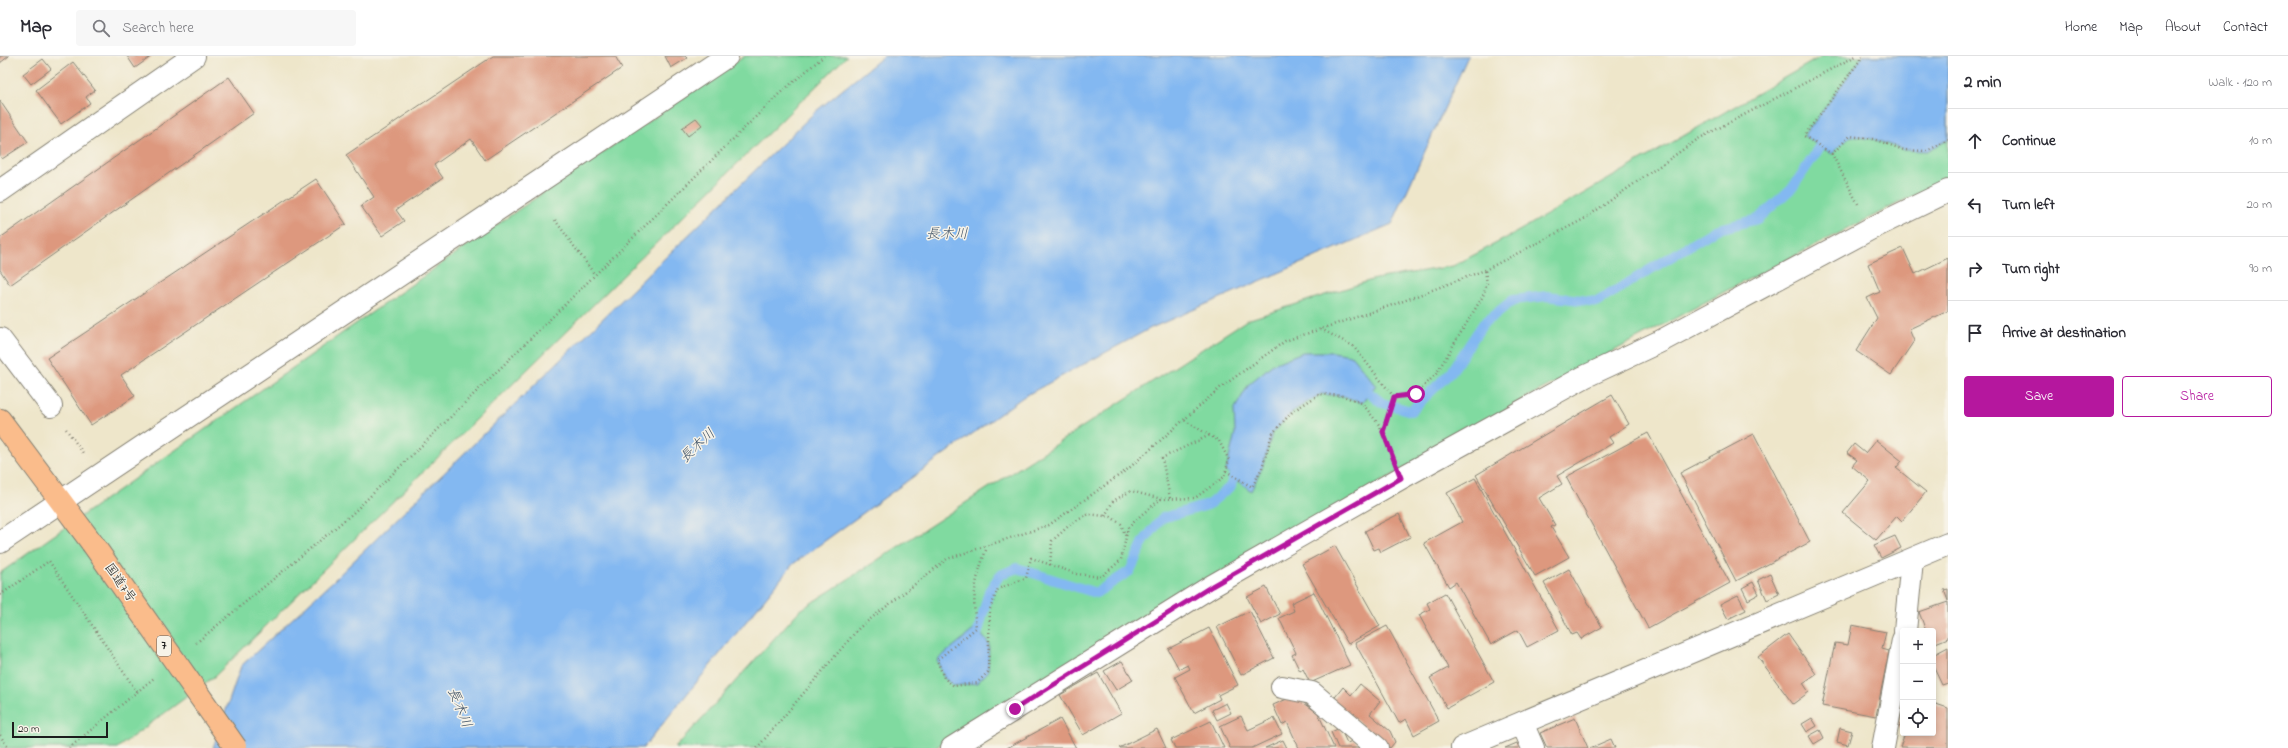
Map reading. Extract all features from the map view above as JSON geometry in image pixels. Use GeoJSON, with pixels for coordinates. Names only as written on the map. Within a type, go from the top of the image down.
{"type":"FeatureCollection","features":[{"type":"Feature","properties":{"kind":"highway","name":"国道7号"},"geometry":{"type":"LineString","coordinates":[[0,420],[92,543],[236,748]]}},
{"type":"Feature","properties":{"kind":"street"},"geometry":{"type":"LineString","coordinates":[[0,191],[194,56]]}},
{"type":"Feature","properties":{"kind":"street"},"geometry":{"type":"LineString","coordinates":[[0,542],[727,56]]}},
{"type":"Feature","properties":{"kind":"street"},"geometry":{"type":"LineString","coordinates":[[952,748],[1212,586],[1401,478],[1584,377],[1661,341],[1870,229],[1948,191]]}},
{"type":"Feature","properties":{"kind":"street"},"geometry":{"type":"LineString","coordinates":[[0,339],[51,406]]}},
{"type":"Feature","properties":{"kind":"street"},"geometry":{"type":"LineString","coordinates":[[1462,748],[1948,544]]}},
{"type":"Feature","properties":{"kind":"street"},"geometry":{"type":"LineString","coordinates":[[1905,628],[1912,560]]}},
{"type":"Feature","properties":{"kind":"street"},"geometry":{"type":"LineString","coordinates":[[1884,748],[1900,657]]}},
{"type":"Feature","properties":{"kind":"street"},"geometry":{"type":"LineString","coordinates":[[1282,687],[1312,693],[1377,748]]}},
{"type":"Feature","properties":{"kind":"street"},"geometry":{"type":"LineString","coordinates":[[1522,723],[1532,748]]}},
{"type":"Feature","properties":{"kind":"path"},"geometry":{"type":"LineString","coordinates":[[193,646],[352,514],[779,94],[824,56]]}},
{"type":"Feature","properties":{"kind":"path"},"geometry":{"type":"LineString","coordinates":[[757,748],[859,628],[947,559],[1049,525],[1128,469],[1220,388],[1285,341],[1398,303],[1485,270],[1584,219],[1698,139],[1856,56]]}},
{"type":"Feature","properties":{"kind":"path"},"geometry":{"type":"LineString","coordinates":[[1863,56],[1804,136],[1832,154],[1870,229]]}},
{"type":"Feature","properties":{"kind":"path"},"geometry":{"type":"LineString","coordinates":[[1832,154],[1850,136],[1873,139],[1904,150],[1927,151],[1948,140]]}},
{"type":"Feature","properties":{"kind":"path"},"geometry":{"type":"LineString","coordinates":[[555,220],[595,275]]}},
{"type":"Feature","properties":{"kind":"path"},"geometry":{"type":"LineString","coordinates":[[1394,397],[1416,394],[1436,374],[1483,296],[1487,284],[1485,270]]}},
{"type":"Feature","properties":{"kind":"path"},"geometry":{"type":"LineString","coordinates":[[1321,329],[1353,346],[1394,397]]}},
{"type":"Feature","properties":{"kind":"path"},"geometry":{"type":"LineString","coordinates":[[1226,471],[1252,487],[1262,468],[1272,434],[1293,411],[1320,394],[1343,396],[1362,403],[1383,432],[1401,478]]}},
{"type":"Feature","properties":{"kind":"path"},"geometry":{"type":"LineString","coordinates":[[1383,432],[1394,397]]}},
{"type":"Feature","properties":{"kind":"path"},"geometry":{"type":"LineString","coordinates":[[51,406],[86,456]]}},
{"type":"Feature","properties":{"kind":"path"},"geometry":{"type":"LineString","coordinates":[[1105,516],[1113,501],[1131,491],[1161,499],[1195,498],[1224,477],[1229,460],[1219,441],[1184,420]]}},
{"type":"Feature","properties":{"kind":"path"},"geometry":{"type":"LineString","coordinates":[[1170,498],[1162,458],[1210,435]]}},
{"type":"Feature","properties":{"kind":"path"},"geometry":{"type":"LineString","coordinates":[[986,550],[978,574],[972,603],[976,628],[937,660],[944,678],[954,686],[977,683],[988,672],[990,609],[998,589],[1026,578],[1031,558],[1077,574],[1101,577],[1121,560],[1128,528],[1161,499]]}},
{"type":"Feature","properties":{"kind":"path"},"geometry":{"type":"LineString","coordinates":[[1050,565],[1052,541],[1072,523],[1089,514],[1105,516],[1121,524],[1126,537]]}},
{"type":"Feature","properties":{"kind":"path"},"geometry":{"type":"LineString","coordinates":[[0,596],[49,561],[137,692]]}},
{"type":"Feature","properties":{"kind":"path"},"geometry":{"type":"LineString","coordinates":[[69,748],[156,677]]}},
{"type":"Feature","properties":{"kind":"path"},"geometry":{"type":"LineString","coordinates":[[0,736],[8,748]]}},
{"type":"Feature","properties":{"kind":"green space"},"geometry":{"type":"Polygon","coordinates":[[[745,56],[847,56],[215,676],[117,748],[0,748],[0,573],[518,210],[745,56]]]}},
{"type":"Feature","properties":{"kind":"green space"},"geometry":{"type":"Polygon","coordinates":[[[1822,56],[1948,56],[1948,178],[1741,283],[1520,401],[1216,578],[935,748],[675,748],[799,611],[1247,320],[1375,279],[1453,266],[1510,236],[1822,56]]]}},
{"type":"Feature","properties":{"kind":"water","name":"長木川"},"geometry":{"type":"Polygon","coordinates":[[[884,56],[1468,56],[1392,224],[1151,328],[1023,397],[793,564],[643,748],[213,748],[241,666],[332,582],[815,112],[884,56]]]}},
{"type":"Feature","properties":{"kind":"water"},"geometry":{"type":"Polygon","coordinates":[[[1863,56],[1948,56],[1948,140],[1927,151],[1904,150],[1873,139],[1850,136],[1832,154],[1804,136],[1863,56]]]}},
{"type":"Feature","properties":{"kind":"water"},"geometry":{"type":"Polygon","coordinates":[[[1303,352],[1332,352],[1351,355],[1376,385],[1362,403],[1343,396],[1321,394],[1293,411],[1272,434],[1262,468],[1251,491],[1226,471],[1235,433],[1234,410],[1249,384],[1273,364],[1303,352]]]}},
{"type":"Feature","properties":{"kind":"water"},"geometry":{"type":"Polygon","coordinates":[[[976,628],[989,644],[988,672],[977,683],[954,686],[944,678],[937,660],[976,628]]]}},
{"type":"Feature","properties":{"kind":"building"},"geometry":{"type":"Polygon","coordinates":[[[0,56],[9,56],[0,63],[0,56]]]}},
{"type":"Feature","properties":{"kind":"building"},"geometry":{"type":"Polygon","coordinates":[[[127,56],[152,56],[135,68],[127,56]]]}},
{"type":"Feature","properties":{"kind":"building"},"geometry":{"type":"Polygon","coordinates":[[[493,56],[615,56],[622,68],[485,160],[471,139],[434,165],[443,178],[396,210],[404,221],[382,236],[361,206],[374,197],[346,155],[493,56]]]}},
{"type":"Feature","properties":{"kind":"building"},"geometry":{"type":"Polygon","coordinates":[[[665,56],[685,56],[687,58],[671,68],[665,56]]]}},
{"type":"Feature","properties":{"kind":"building"},"geometry":{"type":"Polygon","coordinates":[[[43,59],[51,69],[31,84],[23,74],[43,59]]]}},
{"type":"Feature","properties":{"kind":"building"},"geometry":{"type":"Polygon","coordinates":[[[73,62],[95,90],[86,97],[90,103],[61,124],[36,90],[73,62]]]}},
{"type":"Feature","properties":{"kind":"building"},"geometry":{"type":"Polygon","coordinates":[[[229,77],[254,113],[10,285],[0,270],[0,238],[229,77]]]}},
{"type":"Feature","properties":{"kind":"building"},"geometry":{"type":"Polygon","coordinates":[[[0,101],[28,142],[2,159],[0,156],[0,101]]]}},
{"type":"Feature","properties":{"kind":"building"},"geometry":{"type":"Polygon","coordinates":[[[696,118],[702,125],[688,136],[682,128],[696,118]]]}},
{"type":"Feature","properties":{"kind":"building"},"geometry":{"type":"Polygon","coordinates":[[[316,179],[346,224],[121,375],[135,396],[91,425],[47,358],[316,179]]]}},
{"type":"Feature","properties":{"kind":"building"},"geometry":{"type":"Polygon","coordinates":[[[1903,248],[1915,274],[1948,258],[1948,311],[1909,329],[1914,341],[1891,375],[1856,351],[1877,318],[1867,298],[1880,292],[1868,264],[1903,248]]]}},
{"type":"Feature","properties":{"kind":"building"},"geometry":{"type":"Polygon","coordinates":[[[1612,395],[1629,424],[1609,437],[1613,443],[1557,476],[1562,484],[1539,498],[1555,525],[1551,527],[1569,557],[1535,576],[1476,475],[1612,395]]]}},
{"type":"Feature","properties":{"kind":"building"},"geometry":{"type":"Polygon","coordinates":[[[1648,433],[1730,583],[1648,628],[1566,477],[1648,433]]]}},
{"type":"Feature","properties":{"kind":"building"},"geometry":{"type":"Polygon","coordinates":[[[1754,434],[1810,542],[1736,581],[1680,473],[1754,434]]]}},
{"type":"Feature","properties":{"kind":"building"},"geometry":{"type":"Polygon","coordinates":[[[1876,440],[1902,461],[1896,468],[1926,492],[1902,521],[1897,516],[1876,540],[1843,513],[1870,481],[1852,466],[1857,460],[1847,453],[1854,444],[1865,453],[1876,440]]]}},
{"type":"Feature","properties":{"kind":"building"},"geometry":{"type":"Polygon","coordinates":[[[1475,478],[1559,630],[1527,647],[1518,630],[1491,645],[1456,582],[1449,587],[1424,543],[1462,522],[1447,493],[1475,478]]]}},
{"type":"Feature","properties":{"kind":"building"},"geometry":{"type":"Polygon","coordinates":[[[1399,514],[1410,537],[1381,552],[1379,548],[1374,550],[1365,531],[1399,514]]]}},
{"type":"Feature","properties":{"kind":"building"},"geometry":{"type":"Polygon","coordinates":[[[1895,536],[1901,548],[1881,558],[1874,545],[1895,536]]]}},
{"type":"Feature","properties":{"kind":"building"},"geometry":{"type":"Polygon","coordinates":[[[1335,546],[1380,626],[1348,644],[1302,564],[1335,546]]]}},
{"type":"Feature","properties":{"kind":"building"},"geometry":{"type":"Polygon","coordinates":[[[1569,569],[1602,627],[1581,639],[1577,633],[1572,635],[1544,583],[1569,569]]]}},
{"type":"Feature","properties":{"kind":"building"},"geometry":{"type":"Polygon","coordinates":[[[1770,574],[1779,594],[1767,600],[1758,580],[1770,574]]]}},
{"type":"Feature","properties":{"kind":"building"},"geometry":{"type":"Polygon","coordinates":[[[1753,582],[1759,594],[1748,600],[1742,588],[1753,582]]]}},
{"type":"Feature","properties":{"kind":"building"},"geometry":{"type":"Polygon","coordinates":[[[1266,587],[1280,614],[1261,624],[1247,597],[1266,587]]]}},
{"type":"Feature","properties":{"kind":"building"},"geometry":{"type":"Polygon","coordinates":[[[1948,589],[1948,601],[1944,590],[1948,589]]]}},
{"type":"Feature","properties":{"kind":"building"},"geometry":{"type":"Polygon","coordinates":[[[1314,592],[1350,665],[1310,683],[1303,669],[1300,671],[1292,655],[1296,653],[1279,618],[1294,611],[1291,603],[1314,592]]]}},
{"type":"Feature","properties":{"kind":"building"},"geometry":{"type":"Polygon","coordinates":[[[1445,593],[1494,682],[1447,708],[1430,678],[1448,668],[1419,615],[1430,609],[1427,603],[1445,593]]]}},
{"type":"Feature","properties":{"kind":"building"},"geometry":{"type":"Polygon","coordinates":[[[1738,595],[1746,610],[1728,619],[1720,604],[1738,595]]]}},
{"type":"Feature","properties":{"kind":"building"},"geometry":{"type":"Polygon","coordinates":[[[1948,602],[1948,638],[1936,643],[1936,628],[1925,628],[1919,612],[1948,602]]]}},
{"type":"Feature","properties":{"kind":"building"},"geometry":{"type":"Polygon","coordinates":[[[1250,611],[1274,658],[1241,675],[1217,627],[1250,611]]]}},
{"type":"Feature","properties":{"kind":"building"},"geometry":{"type":"Polygon","coordinates":[[[1852,625],[1886,632],[1882,649],[1889,651],[1876,716],[1822,706],[1835,643],[1848,645],[1852,625]]]}},
{"type":"Feature","properties":{"kind":"building"},"geometry":{"type":"Polygon","coordinates":[[[1387,626],[1439,721],[1414,735],[1406,719],[1399,723],[1355,643],[1387,626]]]}},
{"type":"Feature","properties":{"kind":"building"},"geometry":{"type":"Polygon","coordinates":[[[1209,628],[1238,685],[1218,695],[1220,699],[1194,713],[1175,677],[1190,669],[1188,665],[1179,669],[1168,649],[1209,628]]]}},
{"type":"Feature","properties":{"kind":"building"},"geometry":{"type":"Polygon","coordinates":[[[1788,634],[1816,674],[1803,683],[1809,692],[1793,704],[1758,657],[1788,634]]]}},
{"type":"Feature","properties":{"kind":"building"},"geometry":{"type":"Polygon","coordinates":[[[1948,647],[1948,683],[1942,685],[1936,672],[1936,653],[1948,647]]]}},
{"type":"Feature","properties":{"kind":"building"},"geometry":{"type":"Polygon","coordinates":[[[1122,661],[1133,680],[1116,690],[1104,671],[1122,661]]]}},
{"type":"Feature","properties":{"kind":"building"},"geometry":{"type":"Polygon","coordinates":[[[1098,673],[1121,713],[1083,735],[1060,695],[1098,673]]]}},
{"type":"Feature","properties":{"kind":"building"},"geometry":{"type":"Polygon","coordinates":[[[1360,684],[1380,701],[1370,714],[1390,731],[1395,742],[1390,748],[1332,701],[1343,687],[1351,695],[1360,684]]]}},
{"type":"Feature","properties":{"kind":"building"},"geometry":{"type":"Polygon","coordinates":[[[1294,696],[1318,713],[1334,748],[1299,748],[1287,722],[1282,725],[1273,705],[1294,696]]]}},
{"type":"Feature","properties":{"kind":"building"},"geometry":{"type":"Polygon","coordinates":[[[1226,703],[1231,713],[1217,720],[1212,710],[1226,703]]]}},
{"type":"Feature","properties":{"kind":"building"},"geometry":{"type":"Polygon","coordinates":[[[1936,704],[1948,708],[1948,748],[1900,747],[1904,736],[1936,736],[1936,704]]]}},
{"type":"Feature","properties":{"kind":"building"},"geometry":{"type":"Polygon","coordinates":[[[1241,716],[1248,730],[1274,718],[1282,734],[1252,748],[1230,748],[1220,726],[1241,716]]]}},
{"type":"Feature","properties":{"kind":"building"},"geometry":{"type":"Polygon","coordinates":[[[1575,718],[1588,748],[1547,748],[1540,733],[1575,718]]]}},
{"type":"Feature","properties":{"kind":"building"},"geometry":{"type":"Polygon","coordinates":[[[1812,718],[1817,726],[1807,732],[1802,724],[1812,718]]]}},
{"type":"Feature","properties":{"kind":"building"},"geometry":{"type":"Polygon","coordinates":[[[1060,719],[1076,748],[1007,748],[1060,719]]]}},
{"type":"Feature","properties":{"kind":"building"},"geometry":{"type":"Polygon","coordinates":[[[1211,721],[1224,748],[1175,748],[1171,740],[1211,721]]]}},
{"type":"Feature","properties":{"kind":"building"},"geometry":{"type":"Polygon","coordinates":[[[1340,728],[1347,743],[1355,740],[1359,748],[1338,748],[1331,732],[1340,728]]]}},
{"type":"Feature","properties":{"kind":"building"},"geometry":{"type":"Polygon","coordinates":[[[1840,728],[1852,731],[1848,745],[1837,742],[1840,728]]]}},
{"type":"Feature","properties":{"kind":"building"},"geometry":{"type":"Polygon","coordinates":[[[1157,729],[1166,748],[1119,748],[1157,729]]]}},
{"type":"Feature","properties":{"kind":"building"},"geometry":{"type":"Polygon","coordinates":[[[1820,730],[1824,738],[1814,744],[1809,736],[1820,730]]]}},
{"type":"Feature","properties":{"kind":"building"},"geometry":{"type":"Polygon","coordinates":[[[1611,739],[1615,748],[1590,748],[1611,739]]]}},
{"type":"Feature","properties":{"kind":"building"},"geometry":{"type":"Polygon","coordinates":[[[1283,740],[1287,748],[1265,748],[1283,740]]]}},
{"type":"Feature","properties":{"kind":"building"},"geometry":{"type":"Polygon","coordinates":[[[1517,743],[1519,748],[1505,748],[1517,743]]]}},
{"type":"Feature","properties":{"kind":"waterway"},"geometry":{"type":"LineString","coordinates":[[1360,385],[1382,403],[1411,411],[1452,371],[1483,324],[1513,300],[1547,296],[1597,302],[1715,230],[1758,219],[1793,187],[1820,147]]}},
{"type":"Feature","properties":{"kind":"waterway"},"geometry":{"type":"LineString","coordinates":[[975,643],[989,591],[1000,575],[1017,568],[1096,593],[1130,571],[1144,541],[1162,518],[1208,505],[1231,486],[1236,465]]}},
{"type":"Feature","properties":{"kind":"route"},"geometry":{"type":"LineString","coordinates":[[1015,709],[1212,586],[1401,478],[1383,432],[1394,397],[1416,394]]}}]}
